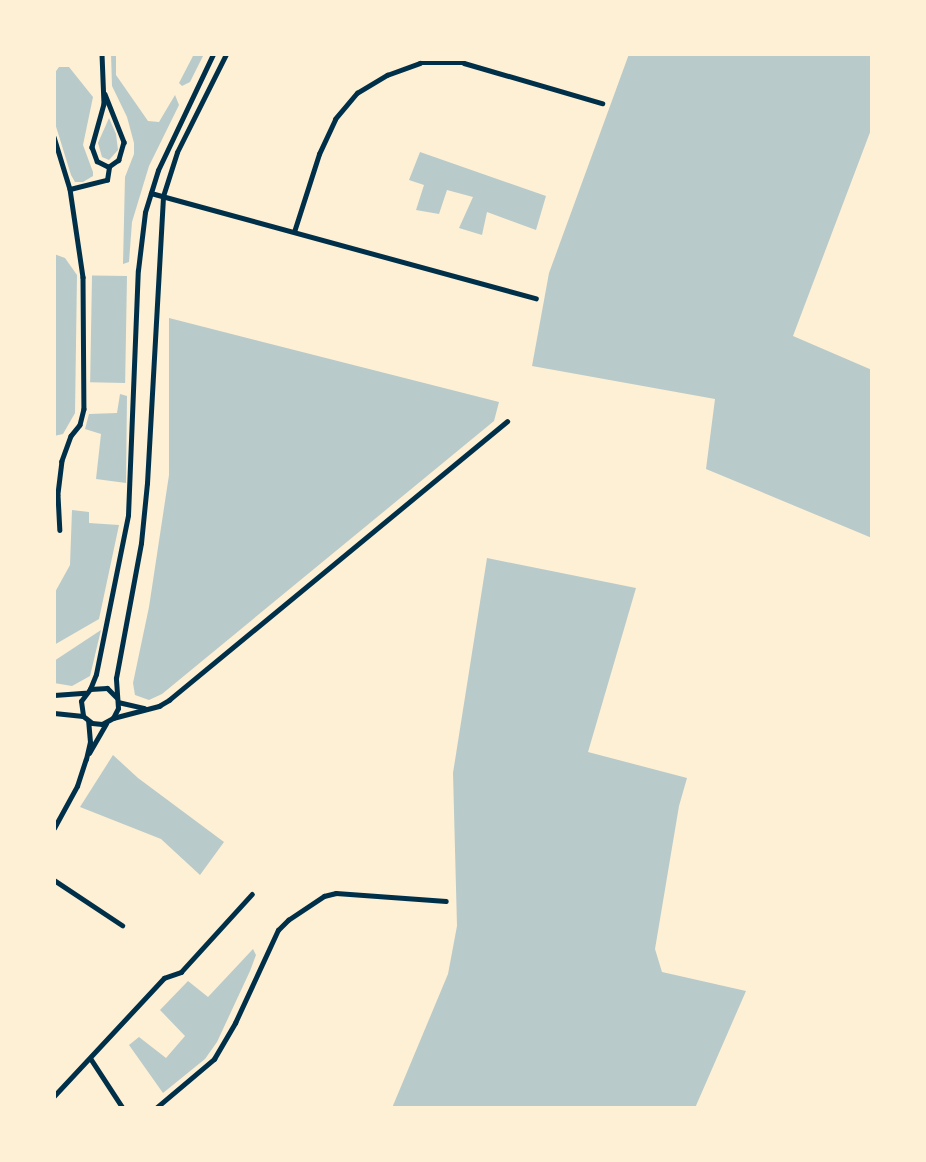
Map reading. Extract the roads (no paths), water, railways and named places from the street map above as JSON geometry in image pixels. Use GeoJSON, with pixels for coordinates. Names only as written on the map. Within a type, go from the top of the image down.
{"type":"FeatureCollection","features":[{"type":"Feature","properties":{"kind":"street"},"geometry":{"type":"LineString","coordinates":[[102,54],[104,93],[92,147],[97,162],[109,167]]}},
{"type":"Feature","properties":{"kind":"street"},"geometry":{"type":"LineString","coordinates":[[54,828],[77,786],[86,759],[90,734],[80,701],[96,674],[128,516],[141,230],[150,193],[213,54]]}},
{"type":"Feature","properties":{"kind":"street"},"geometry":{"type":"LineString","coordinates":[[113,718],[141,543],[147,483],[157,259],[163,196],[177,152],[226,54]]}},
{"type":"Feature","properties":{"kind":"street"},"geometry":{"type":"LineString","coordinates":[[294,232],[319,154],[335,119],[358,93],[387,75],[420,63],[464,63],[601,103]]}},
{"type":"Feature","properties":{"kind":"street"},"geometry":{"type":"LineString","coordinates":[[70,189],[107,180],[109,167],[119,160],[124,142],[104,93]]}},
{"type":"Feature","properties":{"kind":"street"},"geometry":{"type":"LineString","coordinates":[[54,137],[70,189],[83,276],[84,409],[80,425],[65,450],[56,492],[60,530]]}},
{"type":"Feature","properties":{"kind":"street"},"geometry":{"type":"LineString","coordinates":[[150,193],[536,298]]}},
{"type":"Feature","properties":{"kind":"street"},"geometry":{"type":"LineString","coordinates":[[86,759],[106,723],[113,718],[152,708],[169,700],[507,421]]}},
{"type":"Feature","properties":{"kind":"street"},"geometry":{"type":"LineString","coordinates":[[54,695],[107,688],[116,699],[152,708]]}},
{"type":"Feature","properties":{"kind":"street"},"geometry":{"type":"LineString","coordinates":[[54,713],[85,718],[97,724],[106,723]]}},
{"type":"Feature","properties":{"kind":"street"},"geometry":{"type":"LineString","coordinates":[[54,880],[122,925]]}},
{"type":"Feature","properties":{"kind":"street"},"geometry":{"type":"LineString","coordinates":[[156,1108],[214,1059],[235,1023],[278,930],[288,920],[324,896],[336,893],[446,901]]}},
{"type":"Feature","properties":{"kind":"street"},"geometry":{"type":"LineString","coordinates":[[54,1096],[164,978],[181,972],[252,894]]}},
{"type":"Feature","properties":{"kind":"street"},"geometry":{"type":"LineString","coordinates":[[91,1059],[123,1108]]}}]}
